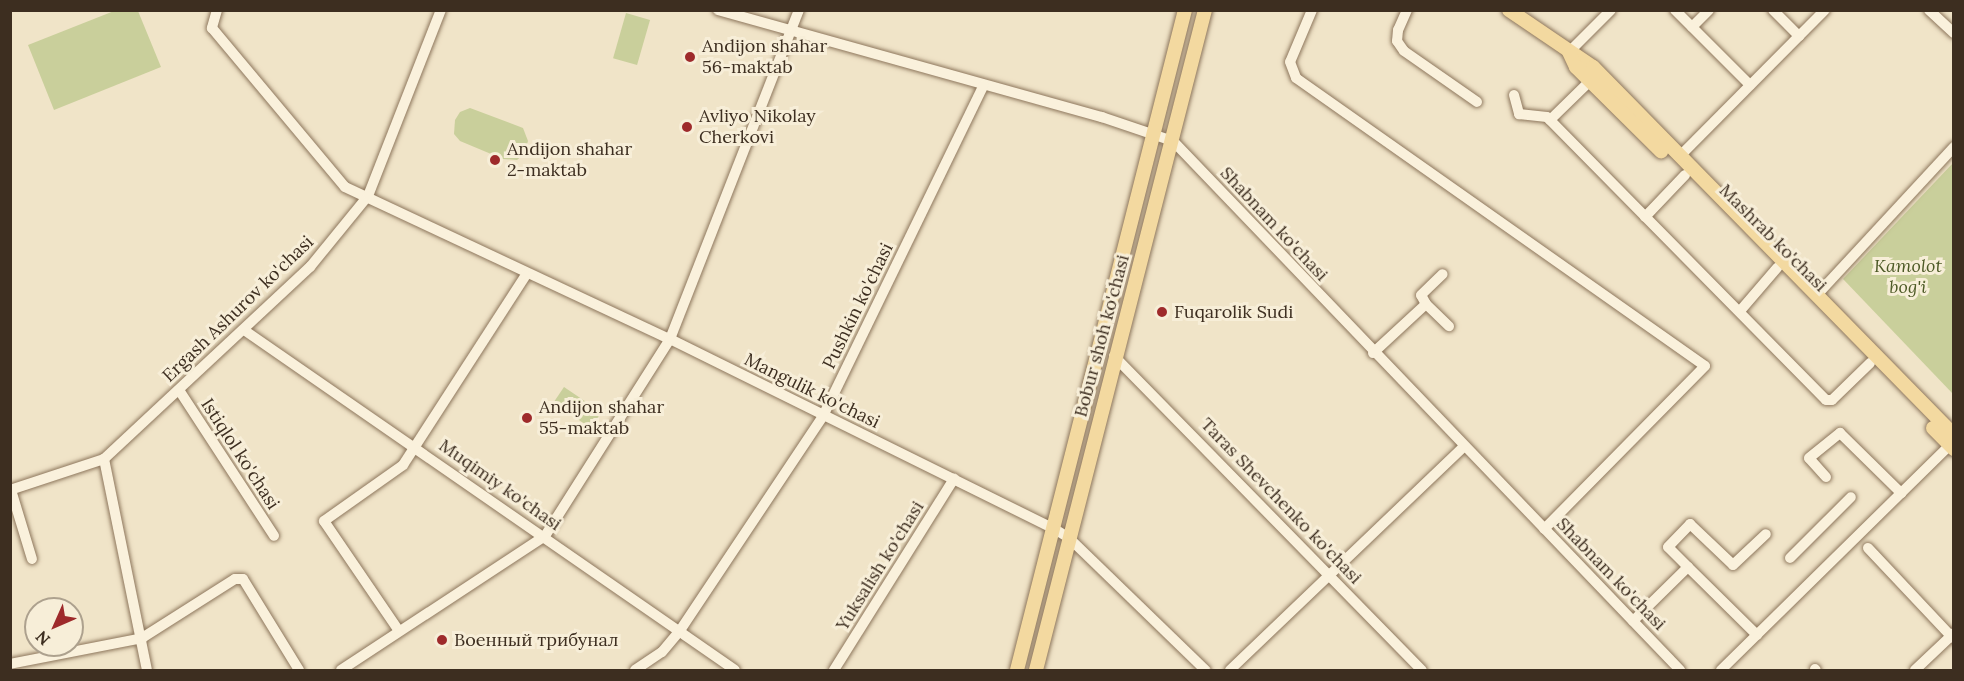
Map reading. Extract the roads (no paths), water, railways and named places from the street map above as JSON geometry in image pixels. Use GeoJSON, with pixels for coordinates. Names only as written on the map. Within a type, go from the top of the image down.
{"type":"FeatureCollection","features":[{"type":"Feature","properties":{"kind":"main road","name":"Bobur shoh ko'chasi"},"geometry":{"type":"LineString","coordinates":[[1017,670],[1185,10]]}},
{"type":"Feature","properties":{"kind":"main road","name":"Bobur shoh ko'chasi"},"geometry":{"type":"LineString","coordinates":[[1036,670],[1114,356],[1173,141],[1205,10]]}},
{"type":"Feature","properties":{"kind":"main road","name":"Mashrab ko'chasi"},"geometry":{"type":"LineString","coordinates":[[1509,10],[1593,67],[1679,157],[1777,268],[1952,443]]}},
{"type":"Feature","properties":{"kind":"main road","name":"Mashrab ko'chasi"},"geometry":{"type":"LineString","coordinates":[[1569,52],[1590,81],[1685,175],[1725,209],[1816,296],[1952,443]]}},
{"type":"Feature","properties":{"kind":"street","name":"Mangulik ko'chasi"},"geometry":{"type":"LineString","coordinates":[[217,10],[212,28],[345,187],[368,196],[526,275],[670,339],[1053,528],[1069,538],[1205,670]]}},
{"type":"Feature","properties":{"kind":"street","name":"Ergash Ashurov ko'chasi"},"geometry":{"type":"LineString","coordinates":[[11,490],[104,459],[310,267],[368,196],[441,10]]}},
{"type":"Feature","properties":{"kind":"street","name":"Shabnam ko'chasi"},"geometry":{"type":"LineString","coordinates":[[718,10],[1173,141],[1463,447],[1680,670]]}},
{"type":"Feature","properties":{"kind":"street"},"geometry":{"type":"LineString","coordinates":[[341,670],[357,666],[399,631],[545,536],[670,339],[794,31],[799,10]]}},
{"type":"Feature","properties":{"kind":"street"},"geometry":{"type":"LineString","coordinates":[[1312,10],[1290,62],[1296,78],[1706,367],[1544,529]]}},
{"type":"Feature","properties":{"kind":"street"},"geometry":{"type":"LineString","coordinates":[[1407,10],[1398,30],[1397,41],[1404,51],[1477,102]]}},
{"type":"Feature","properties":{"kind":"street"},"geometry":{"type":"LineString","coordinates":[[1569,52],[1611,10]]}},
{"type":"Feature","properties":{"kind":"street"},"geometry":{"type":"LineString","coordinates":[[1675,10],[1750,85]]}},
{"type":"Feature","properties":{"kind":"street"},"geometry":{"type":"LineString","coordinates":[[1692,27],[1709,10]]}},
{"type":"Feature","properties":{"kind":"street"},"geometry":{"type":"LineString","coordinates":[[1773,10],[1799,36]]}},
{"type":"Feature","properties":{"kind":"street"},"geometry":{"type":"LineString","coordinates":[[1679,157],[1825,10]]}},
{"type":"Feature","properties":{"kind":"street"},"geometry":{"type":"LineString","coordinates":[[1929,10],[1953,33]]}},
{"type":"Feature","properties":{"kind":"street"},"geometry":{"type":"LineString","coordinates":[[1550,120],[1590,81]]}},
{"type":"Feature","properties":{"kind":"street","name":"Pushkin ko'chasi"},"geometry":{"type":"LineString","coordinates":[[635,670],[662,652],[679,632],[823,416],[983,86]]}},
{"type":"Feature","properties":{"kind":"street"},"geometry":{"type":"LineString","coordinates":[[1514,95],[1519,114],[1550,120],[1826,400],[1832,400],[1870,363]]}},
{"type":"Feature","properties":{"kind":"street"},"geometry":{"type":"LineString","coordinates":[[1816,296],[1953,147]]}},
{"type":"Feature","properties":{"kind":"street"},"geometry":{"type":"LineString","coordinates":[[1645,217],[1685,175]]}},
{"type":"Feature","properties":{"kind":"street"},"geometry":{"type":"LineString","coordinates":[[1740,311],[1777,268]]}},
{"type":"Feature","properties":{"kind":"street"},"geometry":{"type":"LineString","coordinates":[[1443,274],[1421,295],[1426,304],[1449,326]]}},
{"type":"Feature","properties":{"kind":"street"},"geometry":{"type":"LineString","coordinates":[[399,631],[324,522],[403,465],[526,275]]}},
{"type":"Feature","properties":{"kind":"street"},"geometry":{"type":"LineString","coordinates":[[1373,353],[1426,304]]}},
{"type":"Feature","properties":{"kind":"street","name":"Muqimiy ko'chasi"},"geometry":{"type":"LineString","coordinates":[[244,330],[545,536],[735,670]]}},
{"type":"Feature","properties":{"kind":"street","name":"Taras Shevchenko ko'chasi"},"geometry":{"type":"LineString","coordinates":[[1114,356],[1331,574],[1422,670]]}},
{"type":"Feature","properties":{"kind":"street","name":"Istiqlol ko'chasi"},"geometry":{"type":"LineString","coordinates":[[179,390],[274,536]]}},
{"type":"Feature","properties":{"kind":"street"},"geometry":{"type":"LineString","coordinates":[[1826,477],[1809,458],[1840,433],[1901,493]]}},
{"type":"Feature","properties":{"kind":"street"},"geometry":{"type":"LineString","coordinates":[[1721,670],[1952,443]]}},
{"type":"Feature","properties":{"kind":"street"},"geometry":{"type":"LineString","coordinates":[[1230,670],[1463,447]]}},
{"type":"Feature","properties":{"kind":"street"},"geometry":{"type":"LineString","coordinates":[[104,459],[147,670]]}},
{"type":"Feature","properties":{"kind":"street","name":"Yuksalish ko'chasi"},"geometry":{"type":"LineString","coordinates":[[834,670],[954,479]]}},
{"type":"Feature","properties":{"kind":"street"},"geometry":{"type":"LineString","coordinates":[[11,490],[32,558]]}},
{"type":"Feature","properties":{"kind":"street"},"geometry":{"type":"LineString","coordinates":[[1790,558],[1851,497]]}},
{"type":"Feature","properties":{"kind":"street"},"geometry":{"type":"LineString","coordinates":[[1757,635],[1668,546],[1690,524],[1733,565],[1766,534]]}},
{"type":"Feature","properties":{"kind":"street"},"geometry":{"type":"LineString","coordinates":[[1868,548],[1953,636],[1915,670]]}},
{"type":"Feature","properties":{"kind":"street"},"geometry":{"type":"LineString","coordinates":[[1634,621],[1688,567]]}},
{"type":"Feature","properties":{"kind":"street"},"geometry":{"type":"LineString","coordinates":[[10,664],[142,638],[235,579],[243,579],[299,670]]}},
{"type":"Feature","properties":{"kind":"place","name":"Andijon shahar 56-maktab"},"geometry":{"type":"Point","coordinates":[690,57]}},
{"type":"Feature","properties":{"kind":"place","name":"Avliyo Nikolay Cherkovi"},"geometry":{"type":"Point","coordinates":[687,127]}},
{"type":"Feature","properties":{"kind":"place","name":"Andijon shahar 2-maktab"},"geometry":{"type":"Point","coordinates":[495,160]}},
{"type":"Feature","properties":{"kind":"place","name":"Fuqarolik Sudi"},"geometry":{"type":"Point","coordinates":[1162,312]}},
{"type":"Feature","properties":{"kind":"place","name":"Andijon shahar 55-maktab"},"geometry":{"type":"Point","coordinates":[527,418]}},
{"type":"Feature","properties":{"kind":"place","name":"Военный трибунал"},"geometry":{"type":"Point","coordinates":[442,640]}},
{"type":"Feature","properties":{"kind":"park label","name":"Kamolot bog'i"},"geometry":{"type":"Point","coordinates":[1908,277]}}]}
